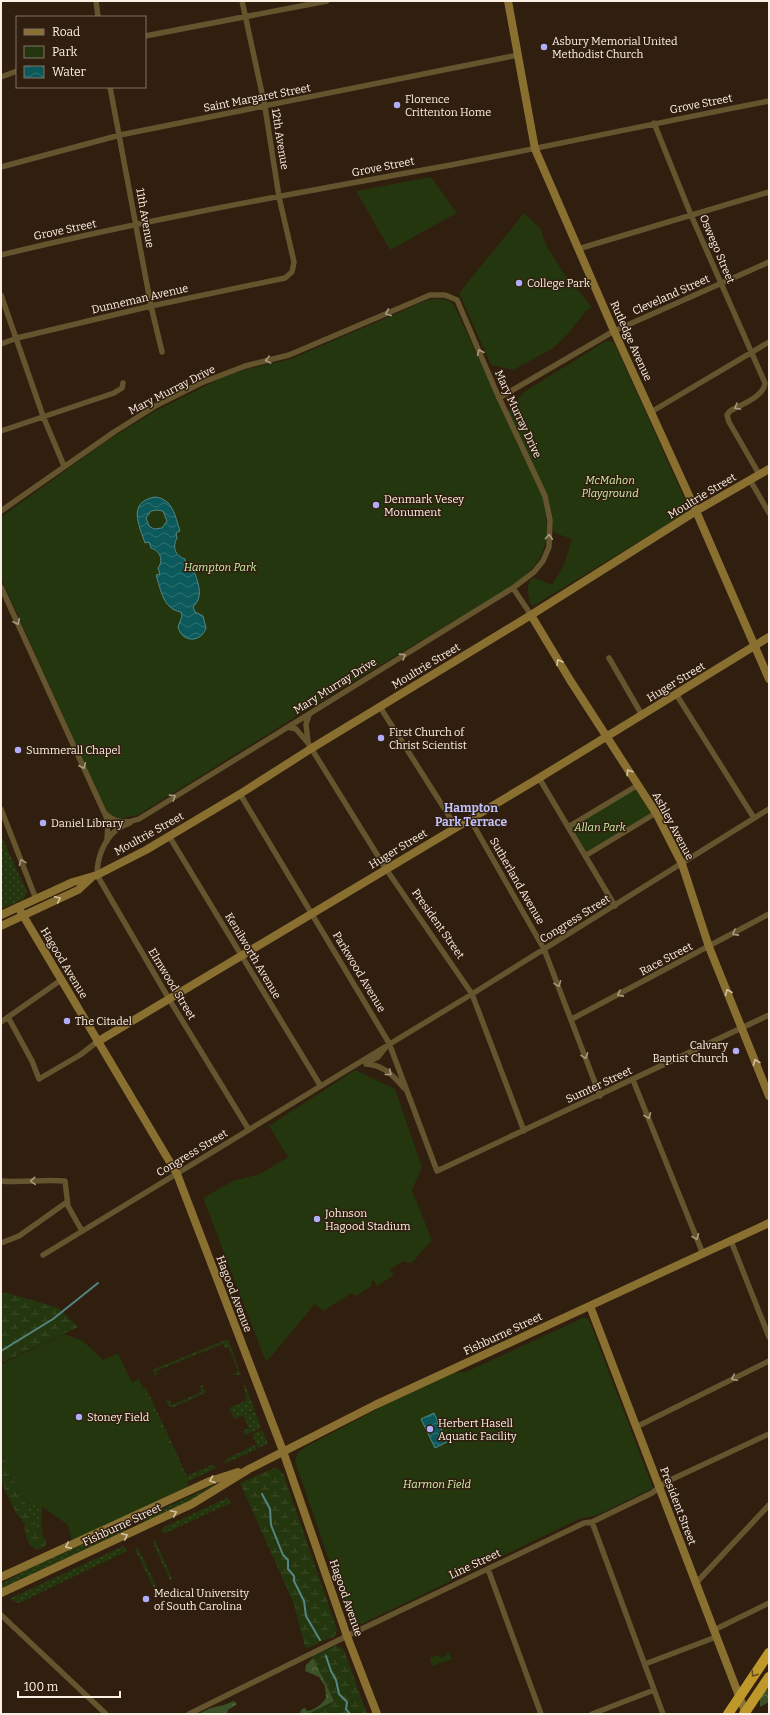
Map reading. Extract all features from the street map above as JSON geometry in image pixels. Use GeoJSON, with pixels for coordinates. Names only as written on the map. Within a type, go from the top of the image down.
{"type":"FeatureCollection","features":[{"type":"Feature","properties":{"kind":"highway"},"geometry":{"type":"LineString","coordinates":[[728,1714],[769,1653]]}},
{"type":"Feature","properties":{"kind":"highway"},"geometry":{"type":"LineString","coordinates":[[745,1713],[769,1677]]}},
{"type":"Feature","properties":{"kind":"street"},"geometry":{"type":"LineString","coordinates":[[96,1],[98,16]]}},
{"type":"Feature","properties":{"kind":"street","name":"12th Avenue"},"geometry":{"type":"LineString","coordinates":[[242,1],[265,107],[279,197],[294,264],[292,272],[285,278]]}},
{"type":"Feature","properties":{"kind":"street"},"geometry":{"type":"LineString","coordinates":[[146,36],[327,1]]}},
{"type":"Feature","properties":{"kind":"street","name":"Rutledge Avenue"},"geometry":{"type":"LineString","coordinates":[[508,1],[535,149],[614,331],[696,511],[769,679]]}},
{"type":"Feature","properties":{"kind":"street","name":"Saint Margaret Street"},"geometry":{"type":"LineString","coordinates":[[1,167],[120,135],[518,55]]}},
{"type":"Feature","properties":{"kind":"street"},"geometry":{"type":"LineString","coordinates":[[1,77],[16,71]]}},
{"type":"Feature","properties":{"kind":"street","name":"11th Avenue"},"geometry":{"type":"LineString","coordinates":[[110,88],[120,135],[135,225],[162,352]]}},
{"type":"Feature","properties":{"kind":"street","name":"Grove Street"},"geometry":{"type":"LineString","coordinates":[[1,255],[135,225],[535,149],[654,123],[769,101]]}},
{"type":"Feature","properties":{"kind":"street","name":"Oswego Street"},"geometry":{"type":"LineString","coordinates":[[654,123],[691,215],[765,383],[764,388],[758,395],[730,411],[727,415],[729,422],[759,474]]}},
{"type":"Feature","properties":{"kind":"street"},"geometry":{"type":"LineString","coordinates":[[578,249],[769,192]]}},
{"type":"Feature","properties":{"kind":"street","name":"Cleveland Street"},"geometry":{"type":"LineString","coordinates":[[500,398],[614,331],[769,262]]}},
{"type":"Feature","properties":{"kind":"street","name":"Dunneman Avenue"},"geometry":{"type":"LineString","coordinates":[[1,344],[17,338],[151,306],[285,278]]}},
{"type":"Feature","properties":{"kind":"street"},"geometry":{"type":"LineString","coordinates":[[1,295],[44,416],[64,466]]}},
{"type":"Feature","properties":{"kind":"street","name":"Mary Murray Drive"},"geometry":{"type":"LineString","coordinates":[[1,510],[114,432],[157,405],[201,383],[245,366],[289,355],[430,295],[446,295],[457,300],[545,496],[550,520],[548,547],[543,561],[534,572],[513,588],[309,715],[139,818],[116,830],[106,843]]}},
{"type":"Feature","properties":{"kind":"street"},"geometry":{"type":"LineString","coordinates":[[651,412],[769,342]]}},
{"type":"Feature","properties":{"kind":"street"},"geometry":{"type":"LineString","coordinates":[[1,431],[114,393],[122,388],[123,383]]}},
{"type":"Feature","properties":{"kind":"street","name":"Moultrie Street"},"geometry":{"type":"LineString","coordinates":[[1,915],[73,882],[94,876],[146,850],[240,794],[310,745],[380,706],[532,615],[696,511],[769,469]]}},
{"type":"Feature","properties":{"kind":"street"},"geometry":{"type":"LineString","coordinates":[[750,480],[769,513]]}},
{"type":"Feature","properties":{"kind":"street"},"geometry":{"type":"LineString","coordinates":[[1,587],[104,812],[108,827],[106,843],[99,857],[94,876]]}},
{"type":"Feature","properties":{"kind":"street","name":"Ashley Avenue"},"geometry":{"type":"LineString","coordinates":[[513,588],[532,615],[570,680],[656,813],[682,864],[709,947],[743,1028],[769,1096]]}},
{"type":"Feature","properties":{"kind":"street","name":"Huger Street"},"geometry":{"type":"LineString","coordinates":[[8,1017],[32,1061],[39,1079],[168,999],[539,778],[769,637]]}},
{"type":"Feature","properties":{"kind":"street"},"geometry":{"type":"LineString","coordinates":[[609,658],[642,715]]}},
{"type":"Feature","properties":{"kind":"street"},"geometry":{"type":"LineString","coordinates":[[676,694],[754,818]]}},
{"type":"Feature","properties":{"kind":"street"},"geometry":{"type":"LineString","coordinates":[[380,706],[456,827]]}},
{"type":"Feature","properties":{"kind":"street","name":"President Street"},"geometry":{"type":"LineString","coordinates":[[309,715],[306,724],[310,745]]}},
{"type":"Feature","properties":{"kind":"street","name":"President Street"},"geometry":{"type":"LineString","coordinates":[[288,727],[296,729],[310,745],[386,869],[472,994],[524,1131]]}},
{"type":"Feature","properties":{"kind":"street"},"geometry":{"type":"LineString","coordinates":[[539,778],[615,906]]}},
{"type":"Feature","properties":{"kind":"street"},"geometry":{"type":"LineString","coordinates":[[568,826],[638,785]]}},
{"type":"Feature","properties":{"kind":"street","name":"Parkwood Avenue"},"geometry":{"type":"LineString","coordinates":[[240,794],[389,1043],[437,1171]]}},
{"type":"Feature","properties":{"kind":"street"},"geometry":{"type":"LineString","coordinates":[[1,809],[36,898]]}},
{"type":"Feature","properties":{"kind":"street","name":"Congress Street"},"geometry":{"type":"LineString","coordinates":[[43,1255],[249,1130],[351,1066],[472,994],[769,809]]}},
{"type":"Feature","properties":{"kind":"street"},"geometry":{"type":"LineString","coordinates":[[104,812],[116,822],[132,821]]}},
{"type":"Feature","properties":{"kind":"street"},"geometry":{"type":"LineString","coordinates":[[585,856],[656,813]]}},
{"type":"Feature","properties":{"kind":"street","name":"Sutherland Avenue"},"geometry":{"type":"LineString","coordinates":[[470,819],[544,949],[572,1019],[600,1096]]}},
{"type":"Feature","properties":{"kind":"street","name":"Kenilworth Avenue"},"geometry":{"type":"LineString","coordinates":[[169,836],[320,1085]]}},
{"type":"Feature","properties":{"kind":"street","name":"Moultrie Street"},"geometry":{"type":"LineString","coordinates":[[1,926],[78,890],[94,876]]}},
{"type":"Feature","properties":{"kind":"street","name":"Elmwood Street"},"geometry":{"type":"LineString","coordinates":[[94,876],[249,1130]]}},
{"type":"Feature","properties":{"kind":"street","name":"Hagood Avenue"},"geometry":{"type":"LineString","coordinates":[[18,907],[177,1174],[283,1451],[347,1636],[377,1714]]}},
{"type":"Feature","properties":{"kind":"street","name":"Race Street"},"geometry":{"type":"LineString","coordinates":[[572,1019],[769,914]]}},
{"type":"Feature","properties":{"kind":"street"},"geometry":{"type":"LineString","coordinates":[[1,1022],[61,980]]}},
{"type":"Feature","properties":{"kind":"street","name":"Sumter Street"},"geometry":{"type":"LineString","coordinates":[[437,1171],[600,1096],[769,1015]]}},
{"type":"Feature","properties":{"kind":"street","name":"Congress Street"},"geometry":{"type":"LineString","coordinates":[[351,1066],[366,1064],[378,1057],[389,1043]]}},
{"type":"Feature","properties":{"kind":"street"},"geometry":{"type":"LineString","coordinates":[[366,1064],[381,1067],[388,1071],[408,1092]]}},
{"type":"Feature","properties":{"kind":"street"},"geometry":{"type":"LineString","coordinates":[[633,1080],[703,1254]]}},
{"type":"Feature","properties":{"kind":"street"},"geometry":{"type":"LineString","coordinates":[[1,1181],[65,1181],[67,1202],[82,1231]]}},
{"type":"Feature","properties":{"kind":"street"},"geometry":{"type":"LineString","coordinates":[[1,1243],[19,1236],[67,1202]]}},
{"type":"Feature","properties":{"kind":"street","name":"Fishburne Street"},"geometry":{"type":"LineString","coordinates":[[1,1593],[192,1504],[249,1469],[375,1405],[769,1223]]}},
{"type":"Feature","properties":{"kind":"street"},"geometry":{"type":"LineString","coordinates":[[730,1241],[769,1338]]}},
{"type":"Feature","properties":{"kind":"street","name":"President Street"},"geometry":{"type":"LineString","coordinates":[[590,1306],[745,1713]]}},
{"type":"Feature","properties":{"kind":"street"},"geometry":{"type":"LineString","coordinates":[[636,1427],[769,1361]]}},
{"type":"Feature","properties":{"kind":"street","name":"Line Street"},"geometry":{"type":"LineString","coordinates":[[189,1714],[347,1636],[584,1523],[592,1522],[652,1493],[666,1482],[769,1434]]}},
{"type":"Feature","properties":{"kind":"street","name":"Fishburne Street"},"geometry":{"type":"LineString","coordinates":[[1,1577],[210,1480],[249,1469]]}},
{"type":"Feature","properties":{"kind":"street"},"geometry":{"type":"LineString","coordinates":[[696,1583],[769,1504]]}},
{"type":"Feature","properties":{"kind":"street"},"geometry":{"type":"LineString","coordinates":[[132,1517],[138,1530]]}},
{"type":"Feature","properties":{"kind":"street"},"geometry":{"type":"LineString","coordinates":[[592,1522],[663,1714]]}},
{"type":"Feature","properties":{"kind":"street"},"geometry":{"type":"LineString","coordinates":[[488,1569],[541,1714]]}},
{"type":"Feature","properties":{"kind":"street"},"geometry":{"type":"LineString","coordinates":[[645,1664],[715,1634],[769,1603]]}},
{"type":"Feature","properties":{"kind":"street"},"geometry":{"type":"LineString","coordinates":[[1,1615],[106,1714]]}},
{"type":"Feature","properties":{"kind":"street"},"geometry":{"type":"LineString","coordinates":[[592,1714],[654,1690]]}},
{"type":"Feature","properties":{"kind":"green space"},"geometry":{"type":"Polygon","coordinates":[[[431,177],[457,213],[390,250],[356,191],[431,177]]]}},
{"type":"Feature","properties":{"kind":"green space","name":"College Park"},"geometry":{"type":"Polygon","coordinates":[[[524,213],[540,228],[546,245],[563,272],[592,307],[585,312],[568,334],[552,349],[513,370],[491,365],[459,293],[524,213]]]}},
{"type":"Feature","properties":{"kind":"green space","name":"Hampton Park"},"geometry":{"type":"Polygon","coordinates":[[[430,299],[446,300],[454,305],[543,497],[547,525],[546,537],[544,548],[534,567],[512,586],[316,704],[138,815],[120,819],[112,816],[106,810],[1,578],[1,517],[108,440],[157,410],[221,378],[243,370],[291,359],[430,299]]]}},
{"type":"Feature","properties":{"kind":"green space","name":"McMahon Playground"},"geometry":{"type":"Polygon","coordinates":[[[606,341],[611,341],[615,344],[685,500],[687,511],[685,514],[533,606],[531,604],[528,591],[528,585],[531,579],[535,578],[552,585],[564,565],[572,539],[555,533],[553,530],[547,495],[509,414],[509,409],[512,408],[524,392],[606,341]]]}},
{"type":"Feature","properties":{"kind":"green space","name":"Allan Park"},"geometry":{"type":"Polygon","coordinates":[[[637,788],[653,812],[586,853],[571,827],[637,788]]]}},
{"type":"Feature","properties":{"kind":"green space"},"geometry":{"type":"Polygon","coordinates":[[[1,835],[27,892],[24,899],[1,909],[1,835]]]}},
{"type":"Feature","properties":{"kind":"green space","name":"Johnson Hagood Stadium"},"geometry":{"type":"Polygon","coordinates":[[[355,1070],[395,1089],[422,1167],[412,1190],[432,1240],[411,1264],[404,1261],[390,1269],[394,1275],[377,1286],[373,1280],[371,1284],[372,1286],[356,1296],[352,1293],[323,1311],[315,1304],[266,1362],[203,1198],[233,1181],[260,1174],[288,1157],[269,1126],[355,1070]]]}},
{"type":"Feature","properties":{"kind":"green space"},"geometry":{"type":"Polygon","coordinates":[[[1,1293],[7,1293],[59,1308],[78,1327],[1,1363],[1,1293]]]}},
{"type":"Feature","properties":{"kind":"green space","name":"Harmon Field"},"geometry":{"type":"Polygon","coordinates":[[[585,1317],[589,1320],[653,1488],[595,1516],[581,1518],[362,1624],[353,1623],[349,1619],[295,1461],[297,1453],[307,1446],[393,1401],[453,1373],[468,1371],[585,1317]]]}},
{"type":"Feature","properties":{"kind":"green space","name":"Stoney Field"},"geometry":{"type":"Polygon","coordinates":[[[64,1334],[83,1341],[103,1360],[118,1353],[132,1383],[139,1379],[189,1486],[72,1541],[68,1525],[37,1503],[28,1507],[1,1451],[1,1364],[64,1334]]]}},
{"type":"Feature","properties":{"kind":"green space"},"geometry":{"type":"Polygon","coordinates":[[[228,1339],[241,1375],[232,1375],[238,1371],[229,1348],[225,1348],[223,1344],[156,1371],[157,1376],[154,1375],[154,1369],[228,1339]]]}},
{"type":"Feature","properties":{"kind":"green space"},"geometry":{"type":"Polygon","coordinates":[[[202,1385],[206,1392],[205,1393],[174,1407],[169,1407],[166,1400],[168,1399],[172,1405],[201,1392],[200,1386],[202,1385]]]}},
{"type":"Feature","properties":{"kind":"green space"},"geometry":{"type":"Polygon","coordinates":[[[243,1385],[245,1385],[255,1410],[235,1419],[229,1408],[247,1400],[243,1385]]]}},
{"type":"Feature","properties":{"kind":"green space"},"geometry":{"type":"Polygon","coordinates":[[[146,1388],[187,1476],[212,1465],[218,1467],[180,1485],[137,1391],[146,1388]]]}},
{"type":"Feature","properties":{"kind":"green space"},"geometry":{"type":"Polygon","coordinates":[[[255,1411],[261,1428],[245,1435],[243,1431],[249,1428],[243,1416],[255,1411]]]}},
{"type":"Feature","properties":{"kind":"green space"},"geometry":{"type":"Polygon","coordinates":[[[262,1430],[268,1444],[258,1448],[252,1434],[262,1430]]]}},
{"type":"Feature","properties":{"kind":"green space"},"geometry":{"type":"Polygon","coordinates":[[[1,1433],[29,1477],[42,1507],[41,1528],[44,1537],[37,1527],[1,1454],[1,1433]]]}},
{"type":"Feature","properties":{"kind":"green space"},"geometry":{"type":"Polygon","coordinates":[[[255,1445],[257,1449],[224,1464],[226,1459],[255,1445]]]}},
{"type":"Feature","properties":{"kind":"green space"},"geometry":{"type":"Polygon","coordinates":[[[1,1454],[37,1527],[46,1541],[45,1547],[37,1550],[30,1546],[26,1536],[24,1523],[16,1513],[1,1482],[1,1454]]]}},
{"type":"Feature","properties":{"kind":"green space"},"geometry":{"type":"Polygon","coordinates":[[[274,1468],[283,1473],[337,1629],[333,1638],[326,1639],[308,1648],[305,1647],[294,1604],[240,1483],[274,1468]]]}},
{"type":"Feature","properties":{"kind":"green space"},"geometry":{"type":"Polygon","coordinates":[[[212,1485],[214,1486],[191,1501],[144,1522],[143,1521],[152,1514],[212,1485]]]}},
{"type":"Feature","properties":{"kind":"green space"},"geometry":{"type":"Polygon","coordinates":[[[227,1498],[231,1503],[163,1534],[162,1528],[227,1498]]]}},
{"type":"Feature","properties":{"kind":"green space"},"geometry":{"type":"Polygon","coordinates":[[[120,1525],[124,1526],[125,1531],[1,1589],[1,1584],[35,1565],[120,1525]]]}},
{"type":"Feature","properties":{"kind":"green space"},"geometry":{"type":"Polygon","coordinates":[[[155,1540],[172,1580],[170,1580],[152,1541],[155,1540]]]}},
{"type":"Feature","properties":{"kind":"green space"},"geometry":{"type":"Polygon","coordinates":[[[123,1546],[127,1551],[19,1603],[9,1599],[123,1546]]]}},
{"type":"Feature","properties":{"kind":"green space"},"geometry":{"type":"Polygon","coordinates":[[[138,1548],[156,1585],[155,1588],[153,1587],[135,1549],[138,1548]]]}},
{"type":"Feature","properties":{"kind":"green space"},"geometry":{"type":"Polygon","coordinates":[[[335,1646],[341,1647],[344,1650],[367,1714],[308,1714],[334,1701],[312,1656],[335,1646]]]}},
{"type":"Feature","properties":{"kind":"green space"},"geometry":{"type":"Polygon","coordinates":[[[449,1652],[452,1659],[432,1666],[430,1658],[438,1655],[441,1658],[446,1656],[446,1653],[449,1652]]]}},
{"type":"Feature","properties":{"kind":"green space"},"geometry":{"type":"Polygon","coordinates":[[[315,1656],[322,1656],[338,1714],[299,1714],[302,1709],[305,1708],[307,1711],[315,1708],[326,1698],[325,1686],[319,1677],[305,1671],[306,1665],[315,1656]]]}},
{"type":"Feature","properties":{"kind":"green space"},"geometry":{"type":"Polygon","coordinates":[[[769,1687],[769,1702],[760,1707],[760,1697],[769,1687]]]}},
{"type":"Feature","properties":{"kind":"green space"},"geometry":{"type":"Polygon","coordinates":[[[234,1701],[237,1704],[228,1710],[227,1714],[198,1714],[211,1708],[234,1701]]]}},
{"type":"Feature","properties":{"kind":"water"},"geometry":{"type":"Polygon","coordinates":[[[155,497],[161,498],[170,505],[175,514],[180,531],[176,533],[177,538],[175,541],[175,551],[179,556],[185,559],[186,565],[191,563],[199,586],[199,597],[193,607],[195,612],[203,616],[206,628],[204,633],[196,638],[192,639],[183,636],[178,627],[182,616],[181,612],[170,607],[166,603],[161,593],[156,575],[160,574],[158,568],[161,559],[157,551],[151,548],[149,542],[145,543],[138,522],[138,509],[146,500],[155,497]],[[151,511],[146,518],[149,526],[154,529],[162,528],[167,521],[163,511],[151,511]]]}},
{"type":"Feature","properties":{"kind":"water"},"geometry":{"type":"Polygon","coordinates":[[[434,1413],[447,1442],[435,1448],[421,1419],[434,1413]]]}},
{"type":"Feature","properties":{"kind":"waterway"},"geometry":{"type":"LineString","coordinates":[[1,1351],[53,1319],[98,1283]]}},
{"type":"Feature","properties":{"kind":"waterway"},"geometry":{"type":"LineString","coordinates":[[262,1494],[270,1509],[271,1525],[283,1555],[288,1560],[288,1569],[294,1576],[294,1581],[304,1601],[306,1616],[320,1640]]}},
{"type":"Feature","properties":{"kind":"waterway"},"geometry":{"type":"LineString","coordinates":[[326,1656],[336,1680],[339,1694],[347,1702],[346,1709],[350,1714]]}},
{"type":"Feature","properties":{"kind":"place","name":"Asbury Memorial United Methodist Church"},"geometry":{"type":"Point","coordinates":[544,47]}},
{"type":"Feature","properties":{"kind":"place","name":"Florence Crittenton Home"},"geometry":{"type":"Point","coordinates":[397,105]}},
{"type":"Feature","properties":{"kind":"place","name":"College Park"},"geometry":{"type":"Point","coordinates":[519,283]}},
{"type":"Feature","properties":{"kind":"place","name":"Denmark Vesey Monument"},"geometry":{"type":"Point","coordinates":[376,505]}},
{"type":"Feature","properties":{"kind":"place","name":"First Church of Christ Scientist"},"geometry":{"type":"Point","coordinates":[381,738]}},
{"type":"Feature","properties":{"kind":"place","name":"Summerall Chapel"},"geometry":{"type":"Point","coordinates":[18,750]}},
{"type":"Feature","properties":{"kind":"place","name":"Daniel Library"},"geometry":{"type":"Point","coordinates":[43,823]}},
{"type":"Feature","properties":{"kind":"place","name":"The Citadel"},"geometry":{"type":"Point","coordinates":[67,1021]}},
{"type":"Feature","properties":{"kind":"place","name":"Calvary Baptist Church"},"geometry":{"type":"Point","coordinates":[736,1051]}},
{"type":"Feature","properties":{"kind":"place","name":"Johnson Hagood Stadium"},"geometry":{"type":"Point","coordinates":[317,1219]}},
{"type":"Feature","properties":{"kind":"place","name":"Stoney Field"},"geometry":{"type":"Point","coordinates":[79,1417]}},
{"type":"Feature","properties":{"kind":"place","name":"Herbert Hasell Aquatic Facility"},"geometry":{"type":"Point","coordinates":[430,1429]}},
{"type":"Feature","properties":{"kind":"place","name":"Medical University of South Carolina"},"geometry":{"type":"Point","coordinates":[146,1599]}},
{"type":"Feature","properties":{"kind":"district","name":"Hampton Park Terrace"},"geometry":{"type":"Point","coordinates":[471,815]}}]}
